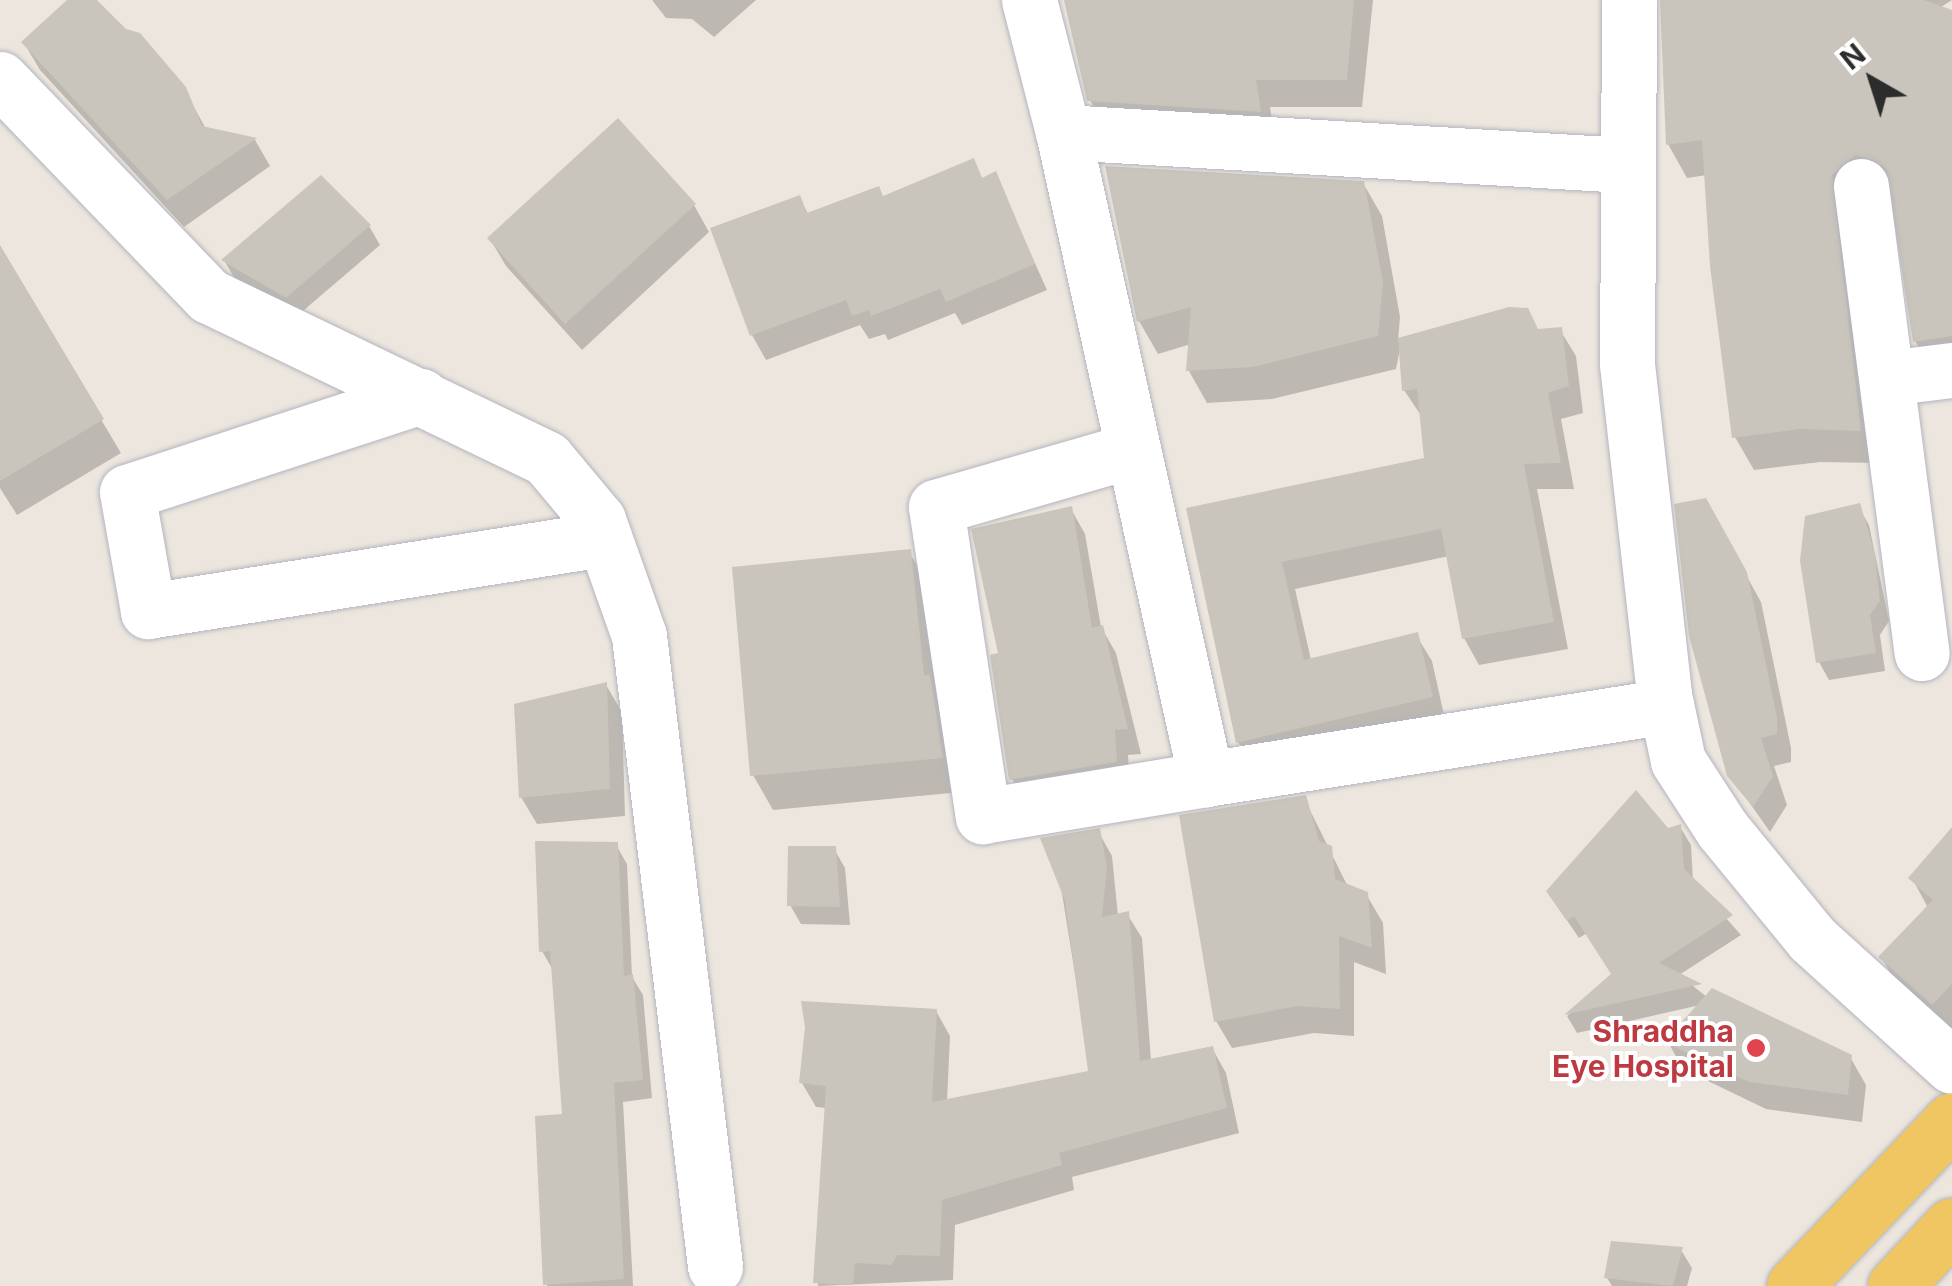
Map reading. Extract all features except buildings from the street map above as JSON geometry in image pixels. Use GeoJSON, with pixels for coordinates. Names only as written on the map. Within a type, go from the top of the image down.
{"type":"FeatureCollection","features":[{"type":"Feature","properties":{"kind":"main road"},"geometry":{"type":"LineString","coordinates":[[1794,1286],[1952,1120]]}},
{"type":"Feature","properties":{"kind":"main road"},"geometry":{"type":"LineString","coordinates":[[1896,1286],[1952,1225]]}},
{"type":"Feature","properties":{"kind":"street"},"geometry":{"type":"LineString","coordinates":[[1028,0],[1063,132],[1206,779]]}},
{"type":"Feature","properties":{"kind":"street"},"geometry":{"type":"LineString","coordinates":[[1629,0],[1625,165],[1627,364],[1666,706],[1678,762],[1722,829],[1812,939],[1952,1066]]}},
{"type":"Feature","properties":{"kind":"street"},"geometry":{"type":"LineString","coordinates":[[0,79],[209,296],[547,459],[598,520],[639,636],[715,1266]]}},
{"type":"Feature","properties":{"kind":"street"},"geometry":{"type":"LineString","coordinates":[[1063,132],[1625,165]]}},
{"type":"Feature","properties":{"kind":"street"},"geometry":{"type":"LineString","coordinates":[[1861,186],[1922,653]]}},
{"type":"Feature","properties":{"kind":"street"},"geometry":{"type":"LineString","coordinates":[[1887,378],[1952,370]]}},
{"type":"Feature","properties":{"kind":"street"},"geometry":{"type":"LineString","coordinates":[[421,396],[126,492],[148,611],[604,539]]}},
{"type":"Feature","properties":{"kind":"street"},"geometry":{"type":"LineString","coordinates":[[1134,450],[936,507],[983,816],[1666,706]]}},
{"type":"Feature","properties":{"kind":"place","name":"Shraddha Eye Hospital"},"geometry":{"type":"Point","coordinates":[1756,1048]}}]}
